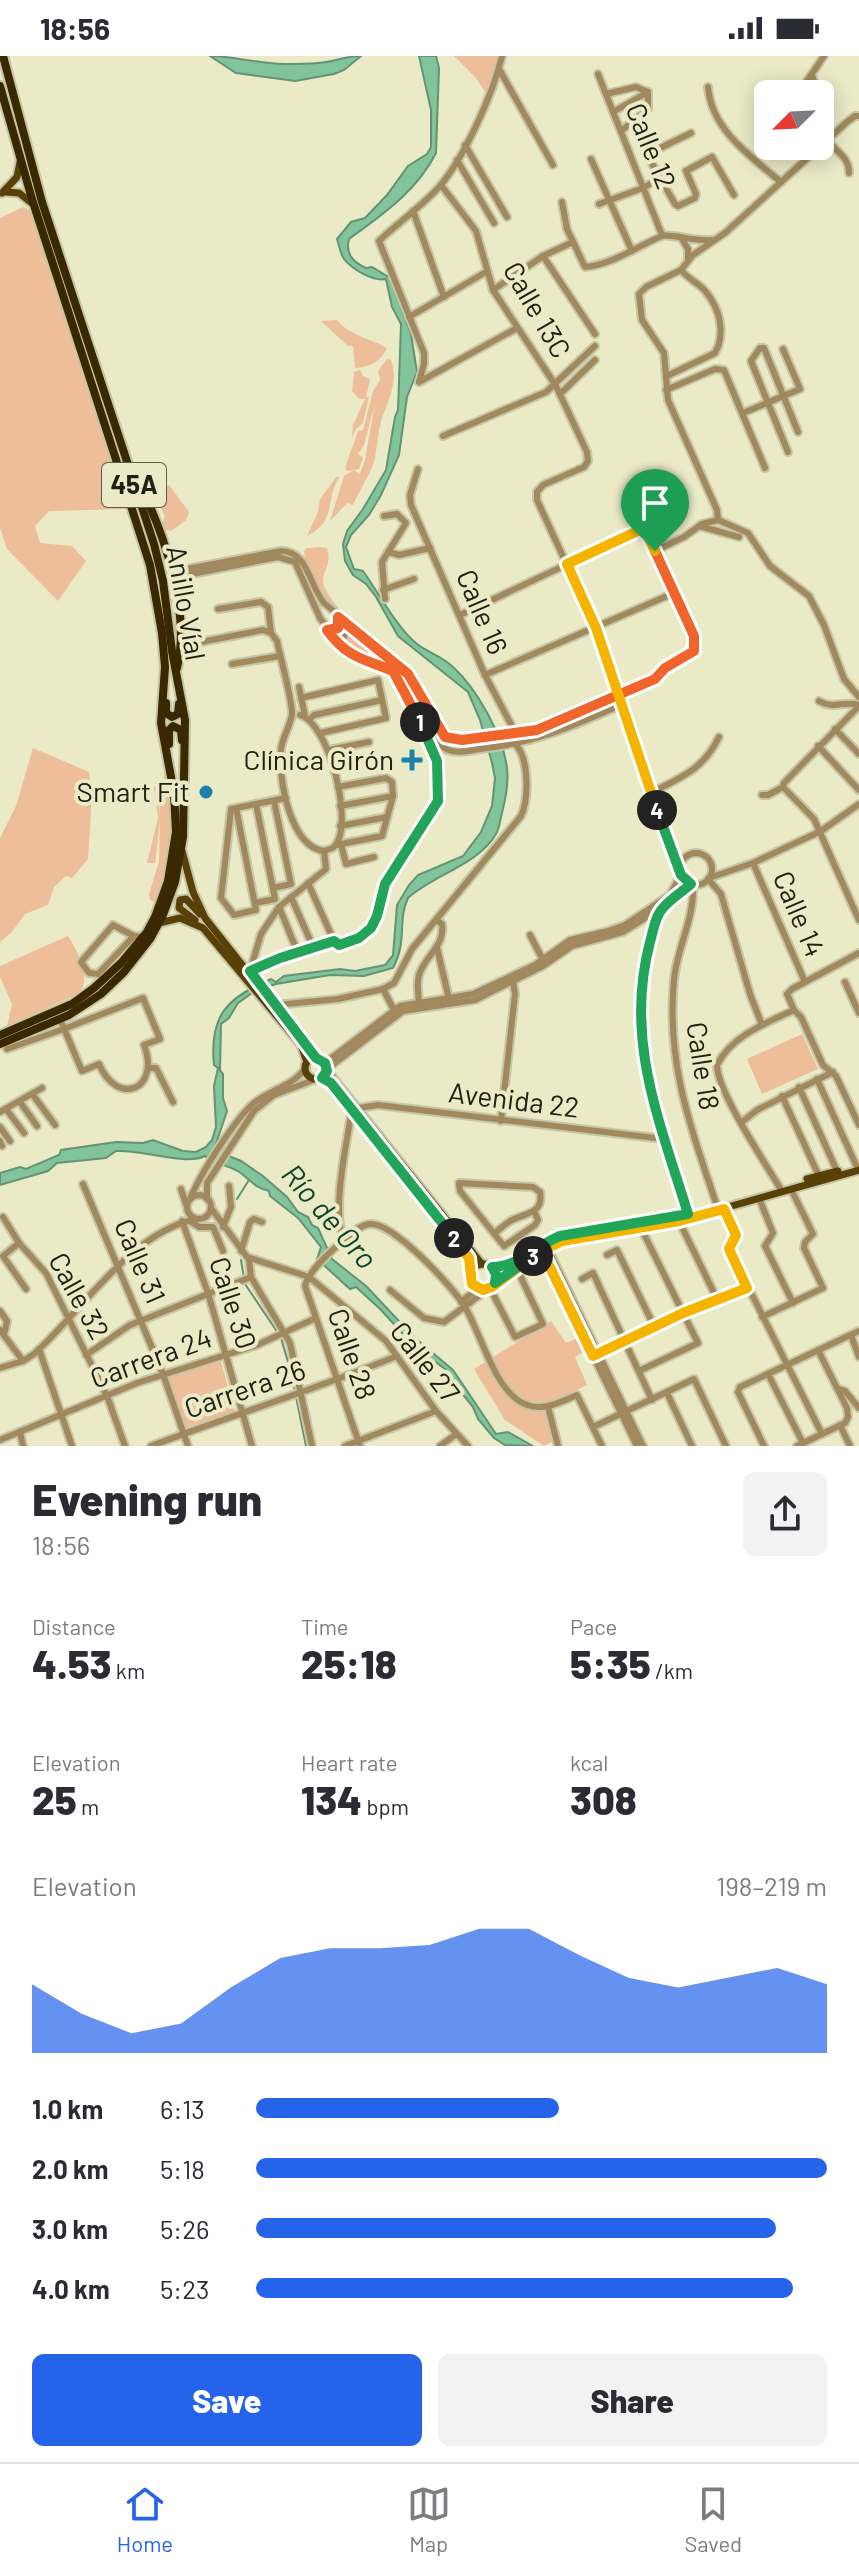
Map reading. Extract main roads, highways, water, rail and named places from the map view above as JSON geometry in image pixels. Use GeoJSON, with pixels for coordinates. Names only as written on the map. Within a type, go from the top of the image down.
{"type":"FeatureCollection","features":[{"type":"Feature","properties":{"kind":"highway","name":"Anillo Víal"},"geometry":{"type":"LineString","coordinates":[[3,56],[42,202],[159,563],[185,720],[182,851],[175,882],[159,923],[140,953],[90,1002],[3,1047]]}},
{"type":"Feature","properties":{"kind":"highway","name":"Anillo Víal"},"geometry":{"type":"LineString","coordinates":[[0,86],[34,205],[150,565],[162,633],[165,667],[161,723],[176,824],[173,862],[159,907],[111,974],[65,1007],[0,1035]]}},
{"type":"Feature","properties":{"kind":"highway"},"geometry":{"type":"LineString","coordinates":[[125,460],[148,500],[170,563],[182,634],[177,678],[179,712],[172,717],[166,713],[163,683]]}},
{"type":"Feature","properties":{"kind":"highway"},"geometry":{"type":"LineString","coordinates":[[170,769],[169,734],[175,726],[181,732],[185,768]]}},
{"type":"Feature","properties":{"kind":"main road"},"geometry":{"type":"LineString","coordinates":[[1,193],[17,177],[19,155]]}},
{"type":"Feature","properties":{"kind":"main road"},"geometry":{"type":"LineString","coordinates":[[1,193],[19,193],[34,205]]}},
{"type":"Feature","properties":{"kind":"main road"},"geometry":{"type":"LineString","coordinates":[[182,851],[193,892],[205,918]]}},
{"type":"Feature","properties":{"kind":"main road"},"geometry":{"type":"LineString","coordinates":[[254,982],[250,971],[205,918],[186,899],[178,902],[179,908],[203,928],[272,1002],[316,1058],[331,1083],[481,1263],[492,1267],[510,1265],[566,1234],[721,1207],[858,1167]]}},
{"type":"Feature","properties":{"kind":"main road"},"geometry":{"type":"LineString","coordinates":[[159,923],[180,918],[203,928]]}},
{"type":"Feature","properties":{"kind":"main road"},"geometry":{"type":"LineString","coordinates":[[272,1002],[301,1045],[308,1075],[323,1072]]}},
{"type":"Feature","properties":{"kind":"main road"},"geometry":{"type":"LineString","coordinates":[[306,1065],[316,1058]]}},
{"type":"Feature","properties":{"kind":"main road"},"geometry":{"type":"LineString","coordinates":[[355,1109],[465,1251],[472,1284],[478,1289],[491,1287],[536,1251],[574,1238],[679,1221],[819,1176],[858,1167]]}},
{"type":"Feature","properties":{"kind":"main road"},"geometry":{"type":"LineString","coordinates":[[471,1271],[481,1263]]}},
{"type":"Feature","properties":{"kind":"main road"},"geometry":{"type":"LineString","coordinates":[[491,1287],[496,1274],[492,1267]]}},
{"type":"Feature","properties":{"kind":"waterway"},"geometry":{"type":"LineString","coordinates":[[237,1199],[249,1180]]}},
{"type":"Feature","properties":{"kind":"waterway"},"geometry":{"type":"LineString","coordinates":[[241,1260],[245,1284],[278,1333]]}},
{"type":"Feature","properties":{"kind":"waterway"},"geometry":{"type":"LineString","coordinates":[[281,1338],[306,1446]]}},
{"type":"Feature","properties":{"kind":"place","name":"Clínica Girón"},"geometry":{"type":"Point","coordinates":[412,760]}},
{"type":"Feature","properties":{"kind":"place","name":"Smart Fit"},"geometry":{"type":"Point","coordinates":[206,792]}},
{"type":"Feature","properties":{"kind":"water label","name":"Río de Oro"},"geometry":{"type":"Point","coordinates":[329,1217]}}]}
